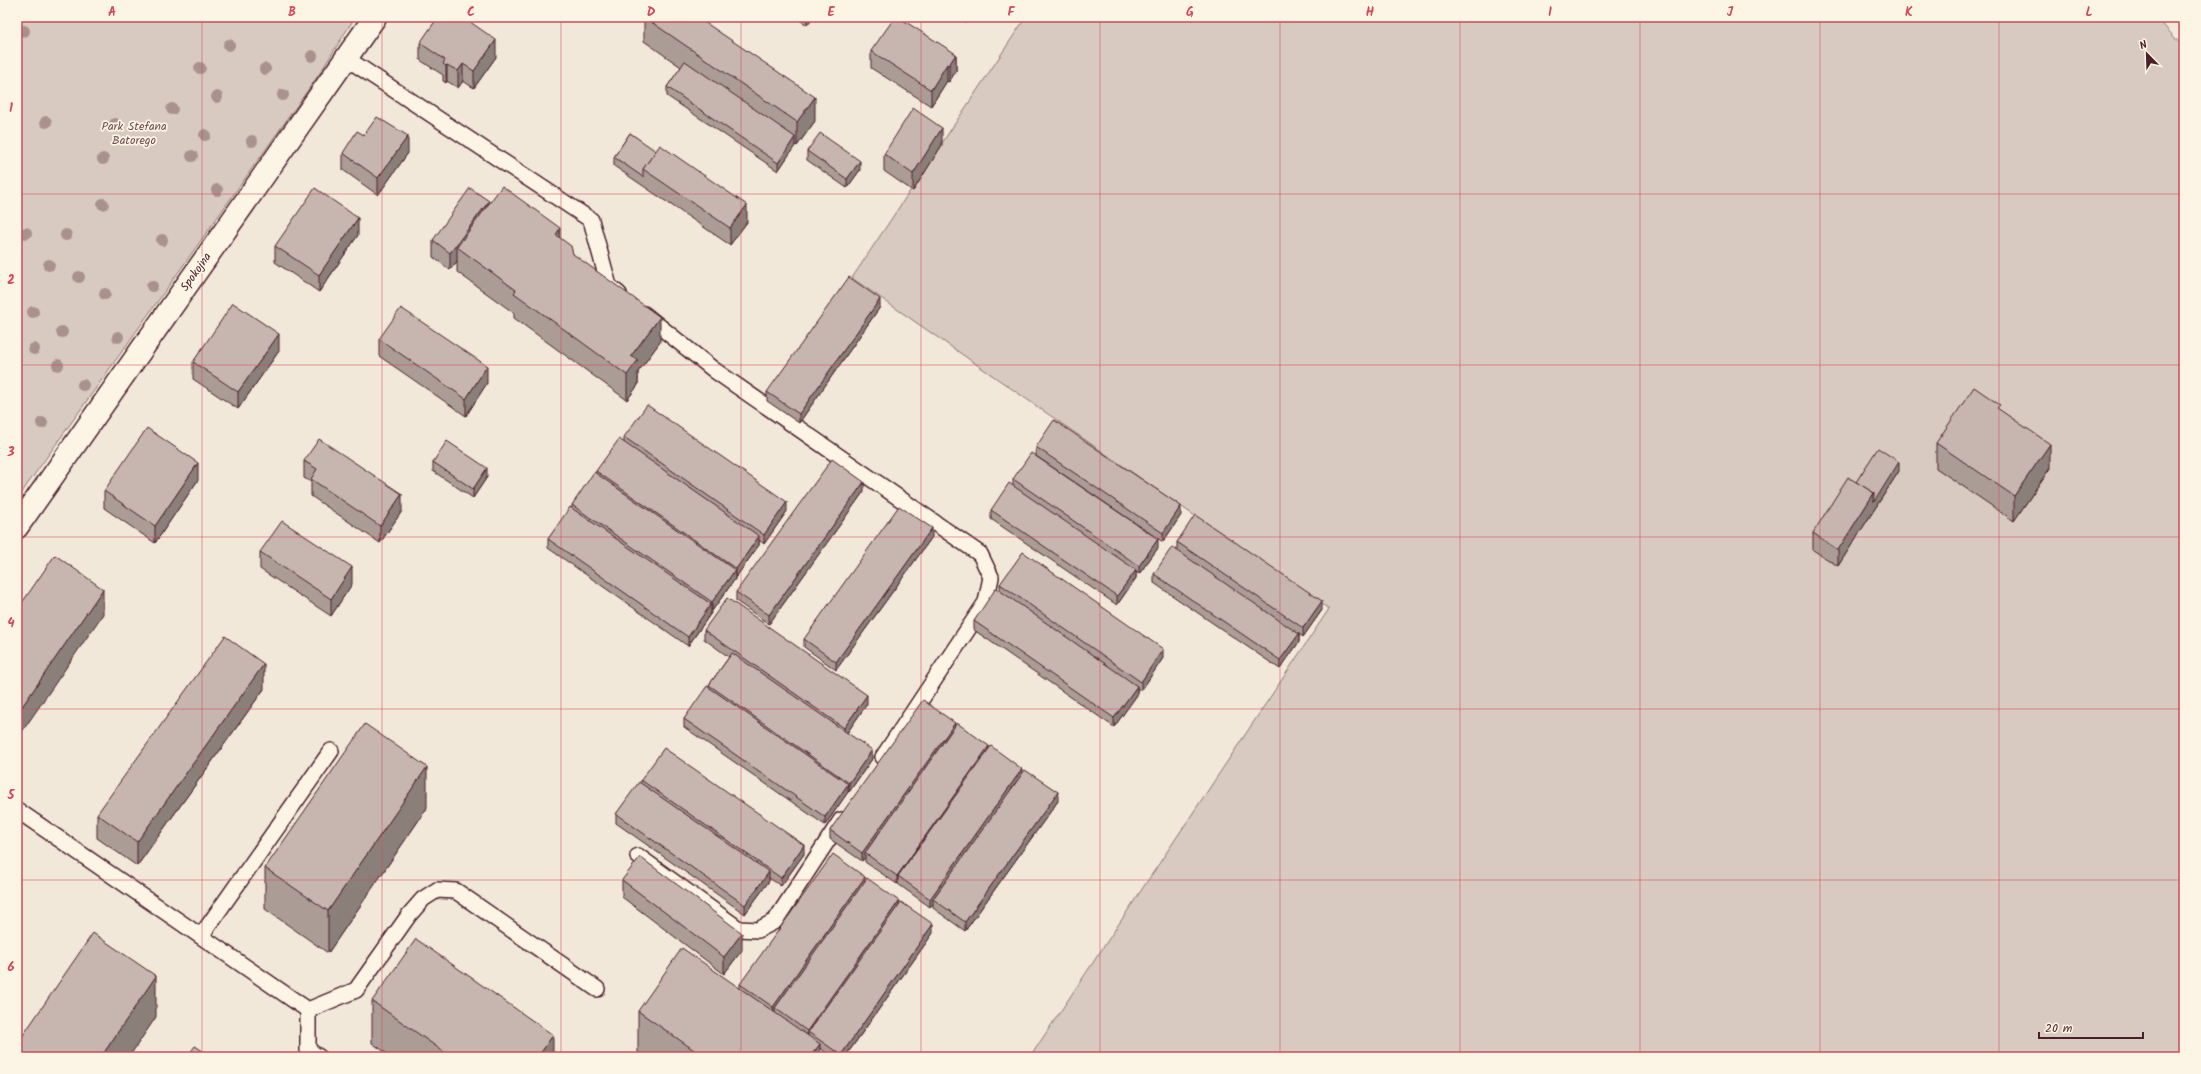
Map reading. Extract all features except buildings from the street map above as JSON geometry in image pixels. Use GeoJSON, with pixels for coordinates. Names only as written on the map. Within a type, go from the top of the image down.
{"type":"FeatureCollection","features":[{"type":"Feature","properties":{"kind":"street","name":"Spokojna"},"geometry":{"type":"LineString","coordinates":[[17,527],[375,17]]}},
{"type":"Feature","properties":{"kind":"lane"},"geometry":{"type":"LineString","coordinates":[[346,58],[591,220],[609,286],[714,370],[980,554],[991,577],[986,602],[876,768]]}},
{"type":"Feature","properties":{"kind":"lane"},"geometry":{"type":"LineString","coordinates":[[202,936],[331,751]]}},
{"type":"Feature","properties":{"kind":"lane"},"geometry":{"type":"LineString","coordinates":[[638,856],[739,929],[758,930],[775,920],[850,808]]}},
{"type":"Feature","properties":{"kind":"lane"},"geometry":{"type":"LineString","coordinates":[[17,810],[308,1010]]}},
{"type":"Feature","properties":{"kind":"lane"},"geometry":{"type":"LineString","coordinates":[[308,1010],[356,990],[409,915],[423,899],[437,890],[456,891],[597,989]]}},
{"type":"Feature","properties":{"kind":"lane"},"geometry":{"type":"LineString","coordinates":[[308,1010],[308,1050],[319,1057]]}},
{"type":"Feature","properties":{"kind":"green space","name":"Park Stefana Batorego"},"geometry":{"type":"Polygon","coordinates":[[[17,17],[355,17],[320,73],[17,499],[17,17]]]}},
{"type":"Feature","properties":{"kind":"green space"},"geometry":{"type":"Polygon","coordinates":[[[1026,17],[2156,17],[2184,48],[2184,1057],[1030,1057],[1329,609],[852,278],[1026,17]]]}}]}
